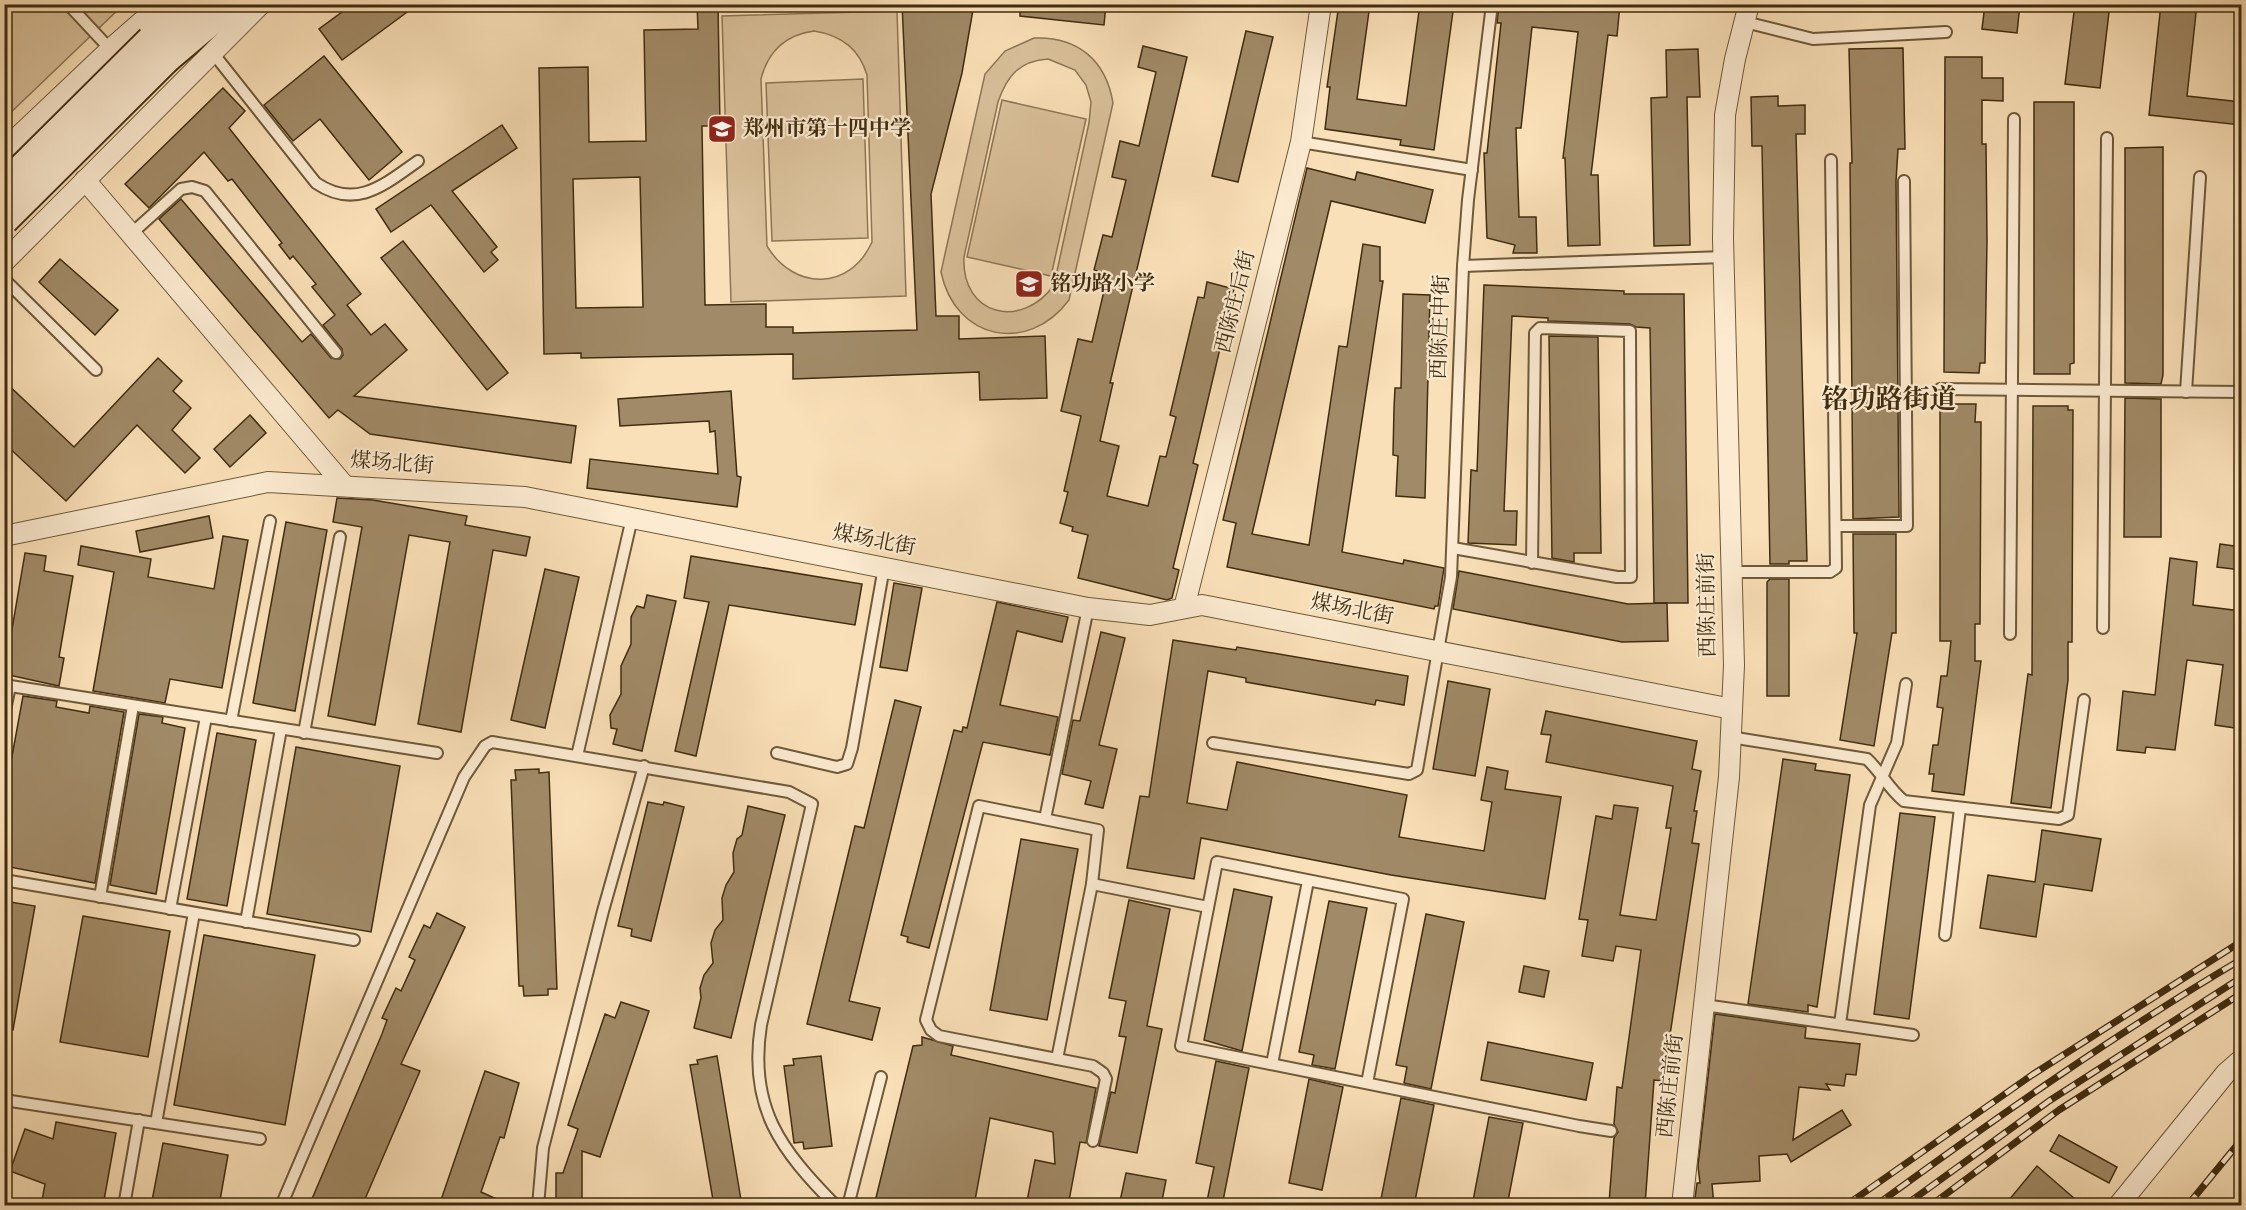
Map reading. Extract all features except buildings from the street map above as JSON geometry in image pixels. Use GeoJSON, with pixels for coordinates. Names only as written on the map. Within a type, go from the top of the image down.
{"type":"FeatureCollection","features":[{"type":"Feature","properties":{"kind":"main road"},"geometry":{"type":"LineString","coordinates":[[4,220],[159,49],[191,4]]}},
{"type":"Feature","properties":{"kind":"main road"},"geometry":{"type":"LineString","coordinates":[[4,186],[159,49],[231,4]]}},
{"type":"Feature","properties":{"kind":"street"},"geometry":{"type":"LineString","coordinates":[[4,150],[110,49],[162,4]]}},
{"type":"Feature","properties":{"kind":"street"},"geometry":{"type":"LineString","coordinates":[[4,262],[261,4]]}},
{"type":"Feature","properties":{"kind":"street","name":"西陈庄后街"},"geometry":{"type":"LineString","coordinates":[[1184,608],[1301,142],[1321,4]]}},
{"type":"Feature","properties":{"kind":"street","name":"西陈庄前街"},"geometry":{"type":"LineString","coordinates":[[1682,1206],[1731,737],[1734,665],[1724,257],[1725,115],[1735,59],[1747,13]]}},
{"type":"Feature","properties":{"kind":"street"},"geometry":{"type":"LineString","coordinates":[[85,180],[344,485]]}},
{"type":"Feature","properties":{"kind":"street","name":"煤场北街"},"geometry":{"type":"LineString","coordinates":[[4,536],[268,482],[525,497],[1088,608],[1150,615],[1202,605],[1732,709]]}},
{"type":"Feature","properties":{"kind":"street"},"geometry":{"type":"LineString","coordinates":[[2118,1206],[2226,1073],[2241,1059]]}},
{"type":"Feature","properties":{"kind":"lane"},"geometry":{"type":"LineString","coordinates":[[68,4],[110,49]]}},
{"type":"Feature","properties":{"kind":"lane","name":"西陈庄中街"},"geometry":{"type":"LineString","coordinates":[[1213,743],[1409,774],[1417,770],[1453,548],[1463,266],[1492,4]]}},
{"type":"Feature","properties":{"kind":"lane"},"geometry":{"type":"LineString","coordinates":[[1747,13],[1813,39],[1946,32]]}},
{"type":"Feature","properties":{"kind":"lane"},"geometry":{"type":"LineString","coordinates":[[213,53],[316,183],[331,193],[344,196],[366,193],[382,186],[418,161]]}},
{"type":"Feature","properties":{"kind":"lane"},"geometry":{"type":"LineString","coordinates":[[2010,634],[2014,119]]}},
{"type":"Feature","properties":{"kind":"lane"},"geometry":{"type":"LineString","coordinates":[[2103,628],[2106,138]]}},
{"type":"Feature","properties":{"kind":"lane"},"geometry":{"type":"LineString","coordinates":[[1301,142],[1472,170]]}},
{"type":"Feature","properties":{"kind":"lane"},"geometry":{"type":"LineString","coordinates":[[1732,572],[1830,572],[1836,568],[1831,160]]}},
{"type":"Feature","properties":{"kind":"lane"},"geometry":{"type":"LineString","coordinates":[[2186,392],[2200,177]]}},
{"type":"Feature","properties":{"kind":"lane"},"geometry":{"type":"LineString","coordinates":[[1836,526],[1907,526],[1904,181]]}},
{"type":"Feature","properties":{"kind":"lane"},"geometry":{"type":"LineString","coordinates":[[131,234],[181,189],[192,187],[205,191],[336,353]]}},
{"type":"Feature","properties":{"kind":"lane"},"geometry":{"type":"LineString","coordinates":[[1463,266],[1724,257]]}},
{"type":"Feature","properties":{"kind":"lane"},"geometry":{"type":"LineString","coordinates":[[4,279],[96,370]]}},
{"type":"Feature","properties":{"kind":"lane"},"geometry":{"type":"LineString","coordinates":[[1453,548],[1532,563],[1617,577],[1631,577],[1630,331],[1540,328],[1535,333],[1532,563]]}},
{"type":"Feature","properties":{"kind":"lane"},"geometry":{"type":"LineString","coordinates":[[1940,389],[2241,392]]}},
{"type":"Feature","properties":{"kind":"lane"},"geometry":{"type":"LineString","coordinates":[[577,756],[632,518]]}},
{"type":"Feature","properties":{"kind":"lane"},"geometry":{"type":"LineString","coordinates":[[231,721],[270,521]]}},
{"type":"Feature","properties":{"kind":"lane"},"geometry":{"type":"LineString","coordinates":[[304,733],[340,537]]}},
{"type":"Feature","properties":{"kind":"lane"},"geometry":{"type":"LineString","coordinates":[[777,753],[837,767],[847,764],[852,748],[884,567]]}},
{"type":"Feature","properties":{"kind":"lane"},"geometry":{"type":"LineString","coordinates":[[1045,819],[1088,608]]}},
{"type":"Feature","properties":{"kind":"lane"},"geometry":{"type":"LineString","coordinates":[[1840,1024],[1870,805],[1897,743],[1906,684]]}},
{"type":"Feature","properties":{"kind":"lane"},"geometry":{"type":"LineString","coordinates":[[4,715],[7,686],[437,753]]}},
{"type":"Feature","properties":{"kind":"lane"},"geometry":{"type":"LineString","coordinates":[[1731,737],[1867,759],[1882,773],[1893,791],[1904,801],[2059,819],[2068,815],[2084,700]]}},
{"type":"Feature","properties":{"kind":"lane"},"geometry":{"type":"LineString","coordinates":[[100,897],[134,706]]}},
{"type":"Feature","properties":{"kind":"lane"},"geometry":{"type":"LineString","coordinates":[[170,909],[206,717]]}},
{"type":"Feature","properties":{"kind":"lane"},"geometry":{"type":"LineString","coordinates":[[246,922],[281,729]]}},
{"type":"Feature","properties":{"kind":"lane"},"geometry":{"type":"LineString","coordinates":[[281,1206],[464,777],[485,746],[492,742],[789,792],[812,804],[761,1025],[758,1074],[769,1117],[781,1142],[799,1167],[836,1206]]}},
{"type":"Feature","properties":{"kind":"lane"},"geometry":{"type":"LineString","coordinates":[[538,1206],[543,1148],[603,911],[644,766]]}},
{"type":"Feature","properties":{"kind":"lane"},"geometry":{"type":"LineString","coordinates":[[1057,1059],[1092,884],[1098,830],[979,806],[926,1020],[931,1030],[939,1036],[1057,1059],[1093,1066],[1103,1073],[1106,1079],[1094,1141]]}},
{"type":"Feature","properties":{"kind":"lane"},"geometry":{"type":"LineString","coordinates":[[1946,935],[1960,807]]}},
{"type":"Feature","properties":{"kind":"lane"},"geometry":{"type":"LineString","coordinates":[[1367,1083],[1403,899],[1217,862],[1181,1046],[1367,1083],[1611,1131]]}},
{"type":"Feature","properties":{"kind":"lane"},"geometry":{"type":"LineString","coordinates":[[4,880],[354,940]]}},
{"type":"Feature","properties":{"kind":"lane"},"geometry":{"type":"LineString","coordinates":[[1272,1064],[1308,881]]}},
{"type":"Feature","properties":{"kind":"lane"},"geometry":{"type":"LineString","coordinates":[[1092,884],[1208,906]]}},
{"type":"Feature","properties":{"kind":"lane"},"geometry":{"type":"LineString","coordinates":[[156,1123],[194,913]]}},
{"type":"Feature","properties":{"kind":"lane"},"geometry":{"type":"LineString","coordinates":[[1704,1005],[1913,1035]]}},
{"type":"Feature","properties":{"kind":"lane"},"geometry":{"type":"LineString","coordinates":[[848,1206],[880,1077]]}},
{"type":"Feature","properties":{"kind":"lane"},"geometry":{"type":"LineString","coordinates":[[4,1100],[260,1139]]}},
{"type":"Feature","properties":{"kind":"lane"},"geometry":{"type":"LineString","coordinates":[[124,1206],[140,1120]]}},
{"type":"Feature","properties":{"kind":"shaded area"},"geometry":{"type":"Polygon","coordinates":[[[5,5],[123,5],[5,118],[5,5]]]}},
{"type":"Feature","properties":{"kind":"shaded area"},"geometry":{"type":"Polygon","coordinates":[[[897,11],[906,296],[731,302],[722,16],[897,11]],[[814,31],[804,33],[794,36],[779,46],[768,60],[761,79],[767,246],[778,261],[792,271],[806,277],[821,279],[836,277],[850,270],[862,258],[872,242],[867,75],[859,57],[848,44],[814,31]]]}},
{"type":"Feature","properties":{"kind":"shaded area"},"geometry":{"type":"Polygon","coordinates":[[[1034,38],[1049,38],[1076,46],[1096,63],[1104,74],[1113,103],[1069,300],[1052,317],[1034,328],[1014,333],[995,332],[977,325],[961,313],[949,295],[941,272],[985,74],[1005,51],[1034,38]],[[1048,59],[1029,63],[1010,77],[998,102],[964,257],[966,277],[972,293],[983,304],[996,310],[1011,311],[1026,308],[1041,299],[1054,285],[1089,123],[1091,102],[1086,85],[1075,70],[1048,59]]]}},
{"type":"Feature","properties":{"kind":"shaded area"},"geometry":{"type":"Polygon","coordinates":[[[863,79],[868,238],[772,241],[766,83],[863,79]]]}},
{"type":"Feature","properties":{"kind":"shaded area"},"geometry":{"type":"Polygon","coordinates":[[[1002,100],[1086,119],[1051,276],[967,257],[1002,100]]]}},
{"type":"Feature","properties":{"kind":"railway"},"geometry":{"type":"LineString","coordinates":[[1845,1206],[2032,1075],[2242,941]]}},
{"type":"Feature","properties":{"kind":"railway"},"geometry":{"type":"LineString","coordinates":[[1875,1206],[2056,1078],[2148,1017],[2242,959]]}},
{"type":"Feature","properties":{"kind":"railway"},"geometry":{"type":"LineString","coordinates":[[1904,1206],[2049,1101],[2242,977]]}},
{"type":"Feature","properties":{"kind":"railway"},"geometry":{"type":"LineString","coordinates":[[1930,1206],[2059,1110],[2242,993]]}},
{"type":"Feature","properties":{"kind":"railway"},"geometry":{"type":"LineString","coordinates":[[2187,1206],[2242,1139]]}},
{"type":"Feature","properties":{"kind":"place","name":"郑州市第十四中学"},"geometry":{"type":"Point","coordinates":[722,129]}},
{"type":"Feature","properties":{"kind":"place","name":"铭功路小学"},"geometry":{"type":"Point","coordinates":[1029,284]}},
{"type":"Feature","properties":{"kind":"district","name":"铭功路街道"},"geometry":{"type":"Point","coordinates":[1889,401]}}]}
